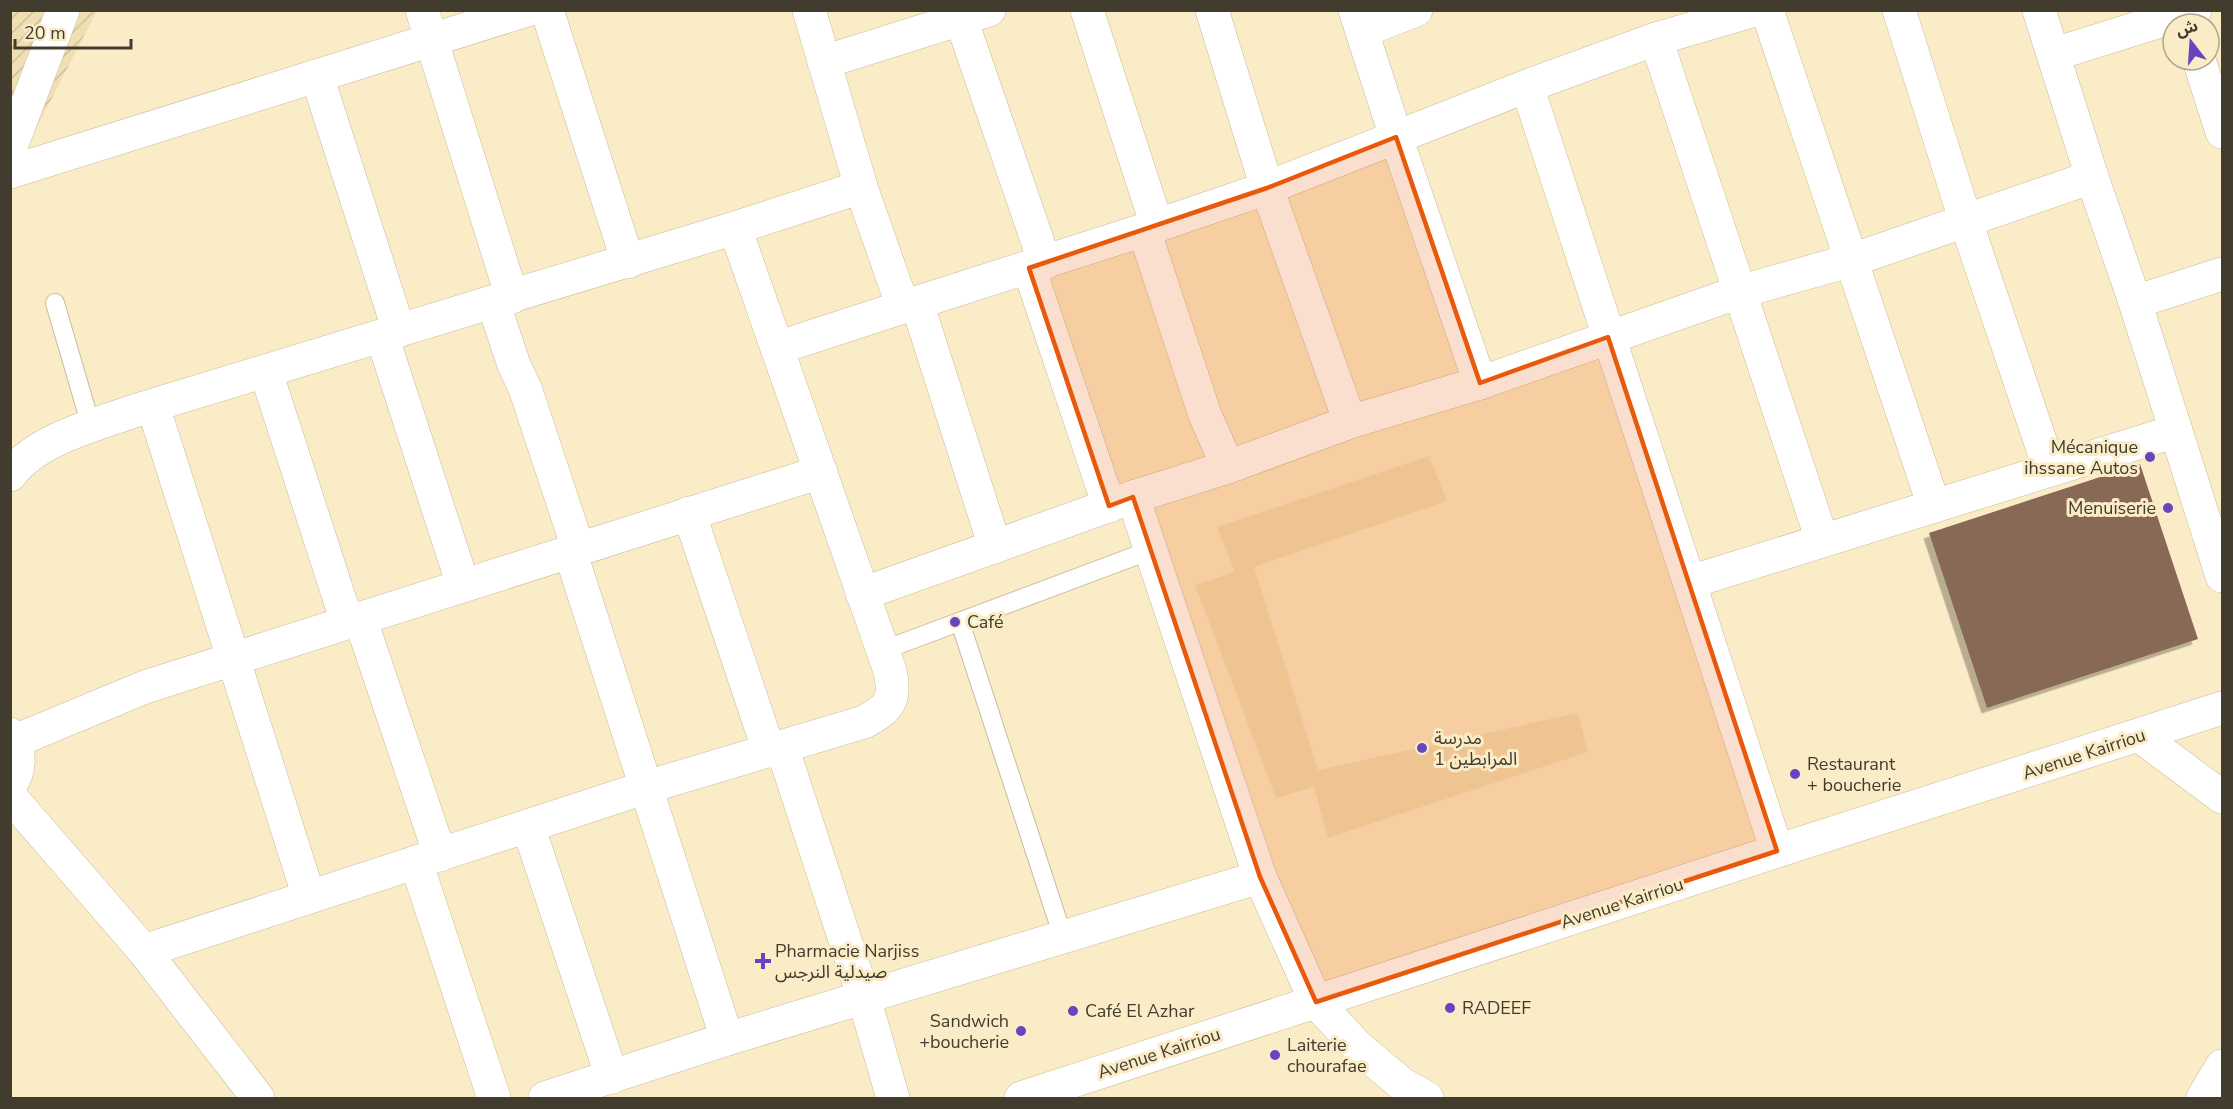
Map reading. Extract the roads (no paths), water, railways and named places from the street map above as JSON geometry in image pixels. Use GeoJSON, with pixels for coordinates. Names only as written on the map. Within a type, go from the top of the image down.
{"type":"FeatureCollection","features":[{"type":"Feature","properties":{"kind":"street"},"geometry":{"type":"LineString","coordinates":[[10,149],[63,10]]}},
{"type":"Feature","properties":{"kind":"street"},"geometry":{"type":"LineString","coordinates":[[10,172],[316,76],[427,26],[527,10]]}},
{"type":"Feature","properties":{"kind":"street"},"geometry":{"type":"LineString","coordinates":[[547,10],[628,262]]}},
{"type":"Feature","properties":{"kind":"street"},"geometry":{"type":"LineString","coordinates":[[809,10],[861,187],[910,305],[996,547]]}},
{"type":"Feature","properties":{"kind":"street"},"geometry":{"type":"LineString","coordinates":[[1087,10],[1205,415],[1228,467]]}},
{"type":"Feature","properties":{"kind":"street"},"geometry":{"type":"LineString","coordinates":[[1212,10],[1267,188],[1350,422]]}},
{"type":"Feature","properties":{"kind":"street"},"geometry":{"type":"LineString","coordinates":[[1416,10],[1359,21],[1480,383]]}},
{"type":"Feature","properties":{"kind":"street"},"geometry":{"type":"LineString","coordinates":[[777,348],[1037,266],[1267,188],[1527,86],[1656,39],[1755,10]]}},
{"type":"Feature","properties":{"kind":"street"},"geometry":{"type":"LineString","coordinates":[[1767,10],[1934,506]]}},
{"type":"Feature","properties":{"kind":"street"},"geometry":{"type":"LineString","coordinates":[[1899,10],[1965,219],[2050,470]]}},
{"type":"Feature","properties":{"kind":"street"},"geometry":{"type":"LineString","coordinates":[[2039,10],[2223,576]]}},
{"type":"Feature","properties":{"kind":"street"},"geometry":{"type":"LineString","coordinates":[[824,62],[975,15],[1037,266],[1121,502],[1151,550],[1260,877],[1316,1002],[1358,1047],[1402,1084],[1427,1098]]}},
{"type":"Feature","properties":{"kind":"street"},"geometry":{"type":"LineString","coordinates":[[2055,54],[2161,23]]}},
{"type":"Feature","properties":{"kind":"street"},"geometry":{"type":"LineString","coordinates":[[427,26],[503,299],[514,364],[525,388],[646,787],[727,1039]]}},
{"type":"Feature","properties":{"kind":"street"},"geometry":{"type":"LineString","coordinates":[[1656,39],[1822,540]]}},
{"type":"Feature","properties":{"kind":"street"},"geometry":{"type":"LineString","coordinates":[[2203,72],[2223,132]]}},
{"type":"Feature","properties":{"kind":"street"},"geometry":{"type":"LineString","coordinates":[[316,76],[463,585]]}},
{"type":"Feature","properties":{"kind":"street"},"geometry":{"type":"LineString","coordinates":[[1527,86],[1777,851]]}},
{"type":"Feature","properties":{"kind":"street"},"geometry":{"type":"LineString","coordinates":[[862,594],[1121,502],[1228,467],[1350,422],[1480,383],[1739,292],[1852,260],[1965,219],[2092,177]]}},
{"type":"Feature","properties":{"kind":"street"},"geometry":{"type":"LineString","coordinates":[[10,475],[19,464],[59,438],[91,426],[628,262],[861,187]]}},
{"type":"Feature","properties":{"kind":"street"},"geometry":{"type":"LineString","coordinates":[[144,951],[646,787],[864,722],[890,704],[894,688],[884,650],[862,594],[735,228]]}},
{"type":"Feature","properties":{"kind":"street"},"geometry":{"type":"LineString","coordinates":[[2135,302],[2223,274]]}},
{"type":"Feature","properties":{"kind":"street"},"geometry":{"type":"LineString","coordinates":[[266,372],[354,620],[428,858],[494,1098]]}},
{"type":"Feature","properties":{"kind":"street"},"geometry":{"type":"LineString","coordinates":[[153,406],[309,897]]}},
{"type":"Feature","properties":{"kind":"street"},"geometry":{"type":"LineString","coordinates":[[1690,582],[2176,431]]}},
{"type":"Feature","properties":{"kind":"street"},"geometry":{"type":"LineString","coordinates":[[10,786],[16,777],[19,758],[13,737],[146,687],[821,472]]}},
{"type":"Feature","properties":{"kind":"street"},"geometry":{"type":"LineString","coordinates":[[689,513],[864,998],[893,1098]]}},
{"type":"Feature","properties":{"kind":"street","name":"Avenue Kairriou"},"geometry":{"type":"LineString","coordinates":[[1038,1096],[1777,851],[2223,708]]}},
{"type":"Feature","properties":{"kind":"street"},"geometry":{"type":"LineString","coordinates":[[2140,736],[2223,797]]}},
{"type":"Feature","properties":{"kind":"street"},"geometry":{"type":"LineString","coordinates":[[10,796],[144,951],[258,1098]]}},
{"type":"Feature","properties":{"kind":"street"},"geometry":{"type":"LineString","coordinates":[[528,826],[612,1077]]}},
{"type":"Feature","properties":{"kind":"street"},"geometry":{"type":"LineString","coordinates":[[545,1098],[727,1039],[1260,877]]}},
{"type":"Feature","properties":{"kind":"street"},"geometry":{"type":"LineString","coordinates":[[2203,1098],[2223,1066]]}},
{"type":"Feature","properties":{"kind":"lane"},"geometry":{"type":"LineString","coordinates":[[55,303],[91,426]]}},
{"type":"Feature","properties":{"kind":"lane"},"geometry":{"type":"LineString","coordinates":[[884,650],[1151,550]]}},
{"type":"Feature","properties":{"kind":"lane"},"geometry":{"type":"LineString","coordinates":[[960,622],[1063,937]]}},
{"type":"Feature","properties":{"kind":"place","name":"Mécanique ihssane Autos"},"geometry":{"type":"Point","coordinates":[2150,457]}},
{"type":"Feature","properties":{"kind":"place","name":"Menuiserie"},"geometry":{"type":"Point","coordinates":[2168,508]}},
{"type":"Feature","properties":{"kind":"place","name":"Café"},"geometry":{"type":"Point","coordinates":[955,622]}},
{"type":"Feature","properties":{"kind":"place","name":"مدرسة المرابطين 1"},"geometry":{"type":"Point","coordinates":[1422,748]}},
{"type":"Feature","properties":{"kind":"place","name":"Restaurant + boucherie"},"geometry":{"type":"Point","coordinates":[1795,774]}},
{"type":"Feature","properties":{"kind":"place","name":"Pharmacie Narjiss صيدلية النرجس"},"geometry":{"type":"Point","coordinates":[763,961]}},
{"type":"Feature","properties":{"kind":"place","name":"RADEEF"},"geometry":{"type":"Point","coordinates":[1450,1008]}},
{"type":"Feature","properties":{"kind":"place","name":"Café El Azhar"},"geometry":{"type":"Point","coordinates":[1073,1011]}},
{"type":"Feature","properties":{"kind":"place","name":"Sandwich +boucherie"},"geometry":{"type":"Point","coordinates":[1021,1031]}},
{"type":"Feature","properties":{"kind":"place","name":"Laiterie chourafae"},"geometry":{"type":"Point","coordinates":[1275,1055]}}]}
